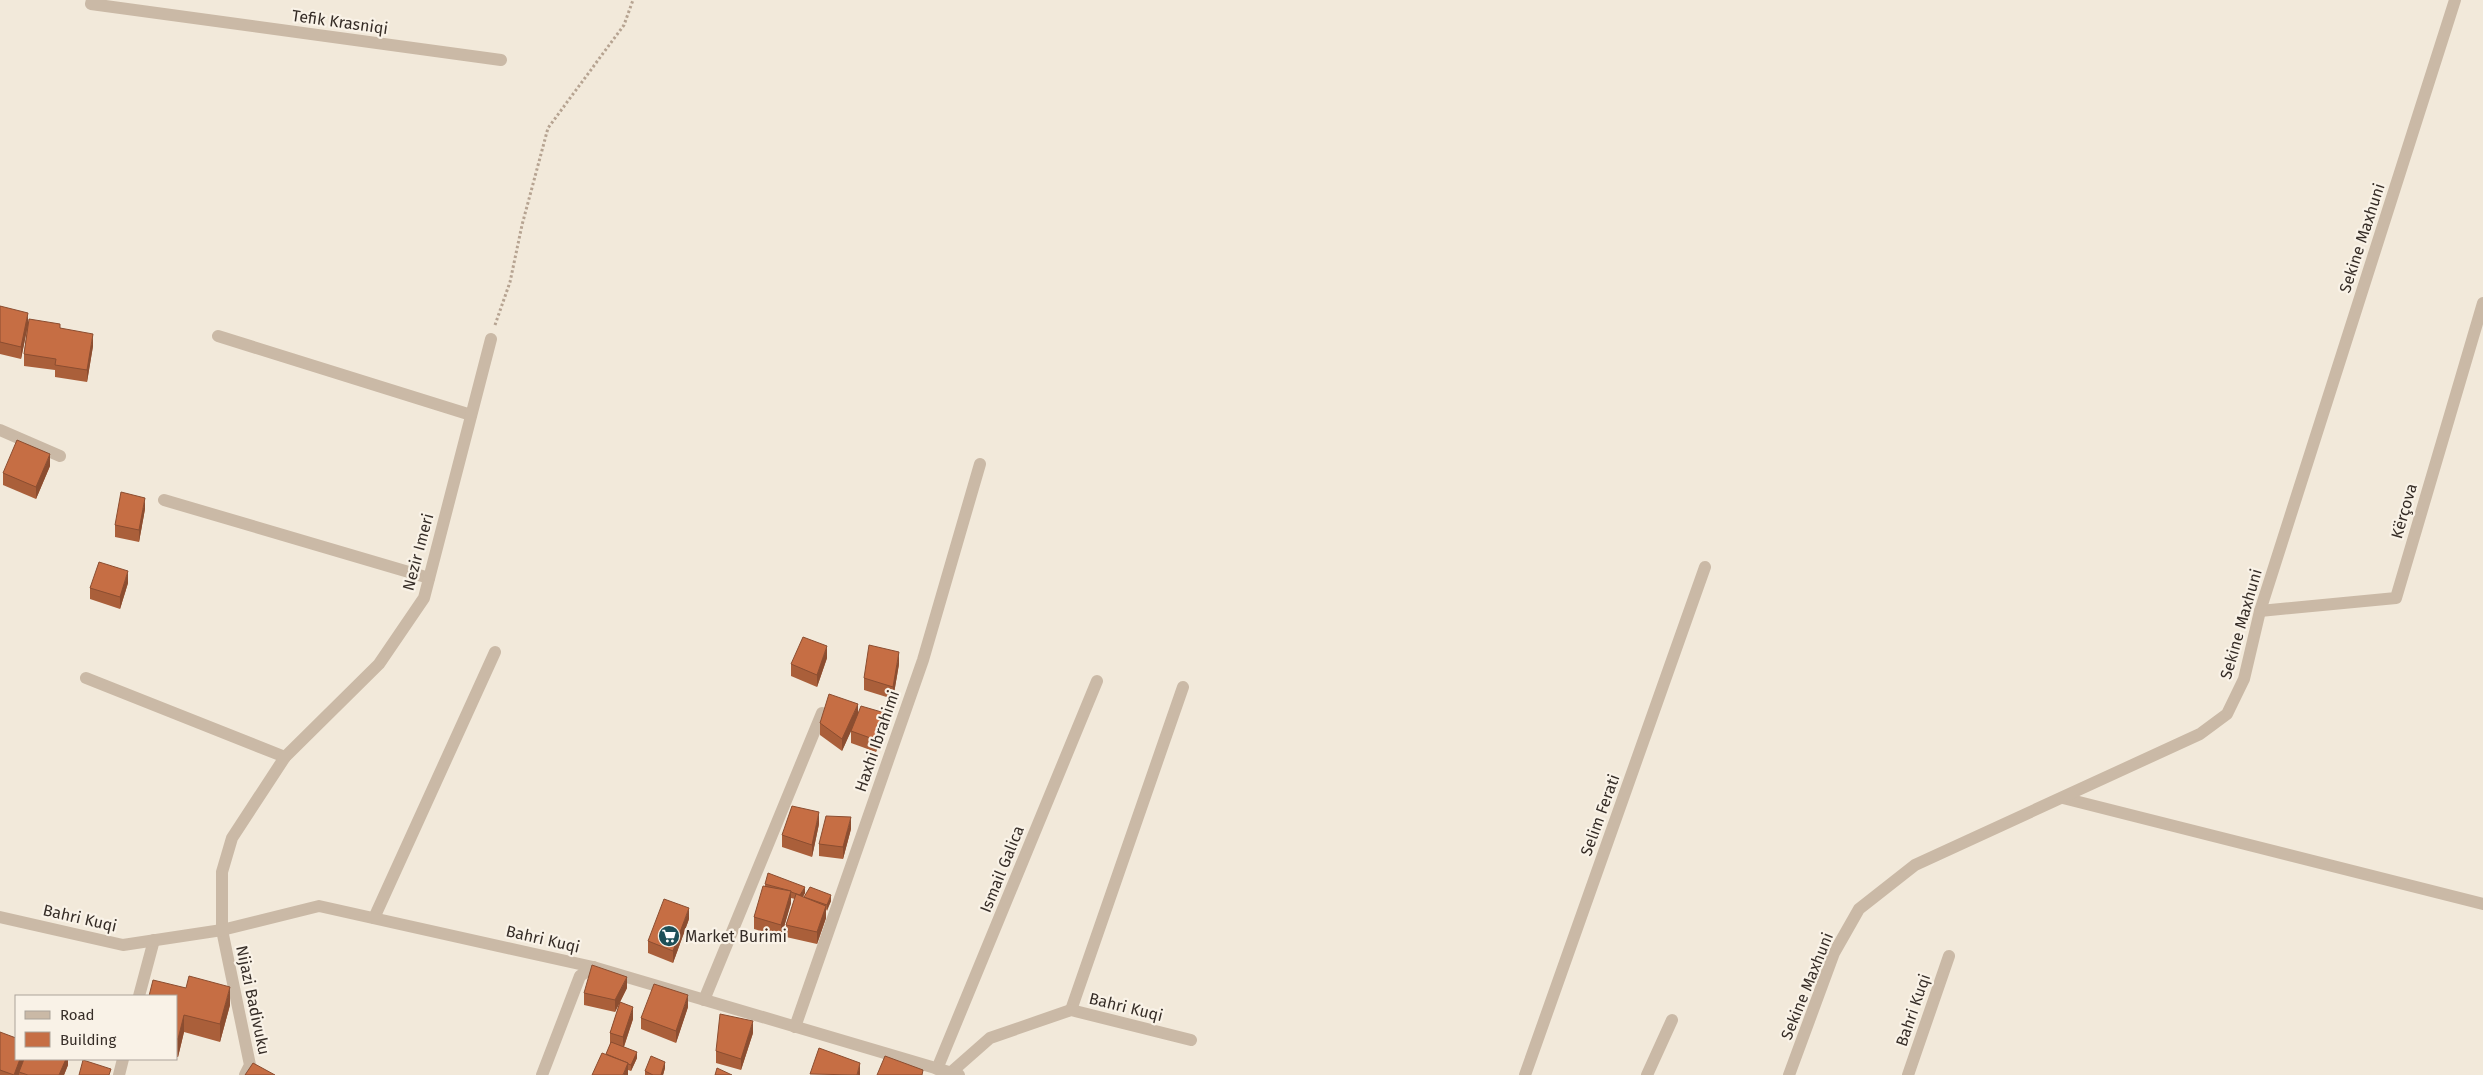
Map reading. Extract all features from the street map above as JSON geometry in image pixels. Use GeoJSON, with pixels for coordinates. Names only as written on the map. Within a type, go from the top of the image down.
{"type":"FeatureCollection","features":[{"type":"Feature","properties":{"kind":"street","name":"Tefik Krasniqi"},"geometry":{"type":"LineString","coordinates":[[92,0],[91,4],[501,60]]}},
{"type":"Feature","properties":{"kind":"street","name":"Sekine Maxhuni"},"geometry":{"type":"LineString","coordinates":[[1789,1075],[1834,953],[1859,908],[1915,865],[2200,734],[2227,714],[2244,679],[2260,611],[2455,0]]}},
{"type":"Feature","properties":{"kind":"street","name":"Kërçova"},"geometry":{"type":"LineString","coordinates":[[2260,611],[2396,598],[2483,303]]}},
{"type":"Feature","properties":{"kind":"street"},"geometry":{"type":"LineString","coordinates":[[218,336],[471,415]]}},
{"type":"Feature","properties":{"kind":"street","name":"Nezir Imeri"},"geometry":{"type":"LineString","coordinates":[[222,930],[222,872],[232,838],[285,757],[379,664],[424,598],[490,339]]}},
{"type":"Feature","properties":{"kind":"street"},"geometry":{"type":"LineString","coordinates":[[0,430],[60,456]]}},
{"type":"Feature","properties":{"kind":"street","name":"Haxhi Ibrahimi"},"geometry":{"type":"LineString","coordinates":[[795,1026],[923,660],[980,464]]}},
{"type":"Feature","properties":{"kind":"street"},"geometry":{"type":"LineString","coordinates":[[164,500],[429,578]]}},
{"type":"Feature","properties":{"kind":"street","name":"Selim Ferati"},"geometry":{"type":"LineString","coordinates":[[1525,1075],[1705,566]]}},
{"type":"Feature","properties":{"kind":"street"},"geometry":{"type":"LineString","coordinates":[[374,918],[495,652]]}},
{"type":"Feature","properties":{"kind":"street"},"geometry":{"type":"LineString","coordinates":[[86,678],[285,757]]}},
{"type":"Feature","properties":{"kind":"street","name":"Ismail Galica"},"geometry":{"type":"LineString","coordinates":[[948,1073],[1097,681]]}},
{"type":"Feature","properties":{"kind":"street"},"geometry":{"type":"LineString","coordinates":[[1071,1010],[1183,687]]}},
{"type":"Feature","properties":{"kind":"street"},"geometry":{"type":"LineString","coordinates":[[704,1000],[822,713]]}},
{"type":"Feature","properties":{"kind":"street"},"geometry":{"type":"LineString","coordinates":[[2063,798],[2483,904]]}},
{"type":"Feature","properties":{"kind":"street","name":"Bahri Kuqi"},"geometry":{"type":"LineString","coordinates":[[0,917],[123,945],[222,930],[319,906],[593,967],[948,1073],[990,1038],[1071,1010],[1191,1040]]}},
{"type":"Feature","properties":{"kind":"street","name":"Nijazi Badivuku"},"geometry":{"type":"LineString","coordinates":[[222,930],[247,1070]]}},
{"type":"Feature","properties":{"kind":"street"},"geometry":{"type":"LineString","coordinates":[[139,995],[154,940]]}},
{"type":"Feature","properties":{"kind":"street","name":"Bahri Kuqi"},"geometry":{"type":"LineString","coordinates":[[1908,1075],[1949,956]]}},
{"type":"Feature","properties":{"kind":"street"},"geometry":{"type":"LineString","coordinates":[[542,1075],[580,976],[593,967]]}},
{"type":"Feature","properties":{"kind":"street"},"geometry":{"type":"LineString","coordinates":[[1647,1075],[1672,1020]]}},
{"type":"Feature","properties":{"kind":"street"},"geometry":{"type":"LineString","coordinates":[[119,1075],[123,1060]]}},
{"type":"Feature","properties":{"kind":"street"},"geometry":{"type":"LineString","coordinates":[[247,1070],[264,1072]]}},
{"type":"Feature","properties":{"kind":"path"},"geometry":{"type":"LineString","coordinates":[[490,339],[510,282],[522,225],[548,128],[624,24],[633,0]]}},
{"type":"Feature","properties":{"kind":"building"},"geometry":{"type":"Polygon","coordinates":[[[0,306],[28,313],[21,347],[0,342],[0,306]]]}},
{"type":"Feature","properties":{"kind":"building"},"geometry":{"type":"Polygon","coordinates":[[[29,319],[60,324],[60,328],[93,334],[87,370],[55,365],[56,359],[24,354],[29,319]]]}},
{"type":"Feature","properties":{"kind":"building"},"geometry":{"type":"Polygon","coordinates":[[[17,440],[50,454],[36,487],[3,473],[17,440]]]}},
{"type":"Feature","properties":{"kind":"building"},"geometry":{"type":"Polygon","coordinates":[[[121,492],[145,498],[139,530],[115,525],[121,492]]]}},
{"type":"Feature","properties":{"kind":"building"},"geometry":{"type":"Polygon","coordinates":[[[99,562],[128,571],[120,597],[90,588],[99,562]]]}},
{"type":"Feature","properties":{"kind":"building"},"geometry":{"type":"Polygon","coordinates":[[[803,637],[827,646],[817,675],[791,664],[803,637]]]}},
{"type":"Feature","properties":{"kind":"building"},"geometry":{"type":"Polygon","coordinates":[[[869,645],[899,652],[893,687],[864,678],[869,645]]]}},
{"type":"Feature","properties":{"kind":"building"},"geometry":{"type":"Polygon","coordinates":[[[829,694],[858,704],[842,739],[820,723],[829,694]]]}},
{"type":"Feature","properties":{"kind":"building"},"geometry":{"type":"Polygon","coordinates":[[[861,706],[885,713],[876,740],[851,731],[861,706]]]}},
{"type":"Feature","properties":{"kind":"building"},"geometry":{"type":"Polygon","coordinates":[[[792,806],[819,812],[812,845],[782,835],[792,806]]]}},
{"type":"Feature","properties":{"kind":"building"},"geometry":{"type":"Polygon","coordinates":[[[826,816],[851,817],[843,847],[819,844],[826,816]]]}},
{"type":"Feature","properties":{"kind":"building"},"geometry":{"type":"Polygon","coordinates":[[[768,873],[805,887],[800,895],[765,884],[768,873]]]}},
{"type":"Feature","properties":{"kind":"building"},"geometry":{"type":"Polygon","coordinates":[[[763,886],[791,891],[781,925],[754,917],[763,886]]]}},
{"type":"Feature","properties":{"kind":"building"},"geometry":{"type":"Polygon","coordinates":[[[810,887],[831,895],[827,905],[804,897],[810,887]]]}},
{"type":"Feature","properties":{"kind":"building"},"geometry":{"type":"Polygon","coordinates":[[[796,894],[826,906],[817,932],[786,925],[796,894]]]}},
{"type":"Feature","properties":{"kind":"building","name":"Market Burimi"},"geometry":{"type":"Polygon","coordinates":[[[664,899],[689,908],[673,951],[648,941],[664,899]]]}},
{"type":"Feature","properties":{"kind":"building"},"geometry":{"type":"Polygon","coordinates":[[[592,965],[627,977],[615,1000],[584,993],[592,965]]]}},
{"type":"Feature","properties":{"kind":"building"},"geometry":{"type":"Polygon","coordinates":[[[189,976],[230,987],[220,1024],[184,1015],[178,1039],[178,995],[149,995],[153,980],[186,988],[189,976]]]}},
{"type":"Feature","properties":{"kind":"building"},"geometry":{"type":"Polygon","coordinates":[[[654,984],[688,995],[676,1031],[641,1018],[654,984]]]}},
{"type":"Feature","properties":{"kind":"building"},"geometry":{"type":"Polygon","coordinates":[[[620,1002],[633,1007],[623,1037],[610,1033],[620,1002]]]}},
{"type":"Feature","properties":{"kind":"building"},"geometry":{"type":"Polygon","coordinates":[[[720,1014],[753,1021],[741,1059],[716,1051],[720,1014]]]}},
{"type":"Feature","properties":{"kind":"building"},"geometry":{"type":"Polygon","coordinates":[[[0,1032],[15,1038],[15,1060],[20,1060],[14,1075],[0,1070],[0,1032]]]}},
{"type":"Feature","properties":{"kind":"building"},"geometry":{"type":"Polygon","coordinates":[[[611,1042],[637,1052],[631,1065],[606,1054],[611,1042]]]}},
{"type":"Feature","properties":{"kind":"building"},"geometry":{"type":"Polygon","coordinates":[[[819,1048],[860,1063],[857,1075],[810,1074],[819,1048]]]}},
{"type":"Feature","properties":{"kind":"building"},"geometry":{"type":"Polygon","coordinates":[[[602,1053],[628,1063],[623,1075],[592,1075],[602,1053]]]}},
{"type":"Feature","properties":{"kind":"building"},"geometry":{"type":"Polygon","coordinates":[[[651,1056],[665,1062],[661,1075],[653,1075],[645,1071],[651,1056]]]}},
{"type":"Feature","properties":{"kind":"building"},"geometry":{"type":"Polygon","coordinates":[[[885,1056],[923,1070],[922,1075],[877,1075],[885,1056]]]}},
{"type":"Feature","properties":{"kind":"building"},"geometry":{"type":"Polygon","coordinates":[[[24,1060],[66,1060],[59,1075],[28,1075],[19,1072],[24,1060]]]}},
{"type":"Feature","properties":{"kind":"building"},"geometry":{"type":"Polygon","coordinates":[[[83,1060],[111,1069],[109,1075],[79,1075],[83,1060]]]}},
{"type":"Feature","properties":{"kind":"building"},"geometry":{"type":"Polygon","coordinates":[[[253,1063],[275,1075],[245,1075],[253,1063]]]}},
{"type":"Feature","properties":{"kind":"building"},"geometry":{"type":"Polygon","coordinates":[[[717,1068],[732,1075],[715,1075],[717,1068]]]}},
{"type":"Feature","properties":{"kind":"place","name":"Market Burimi"},"geometry":{"type":"Point","coordinates":[669,936]}}]}
